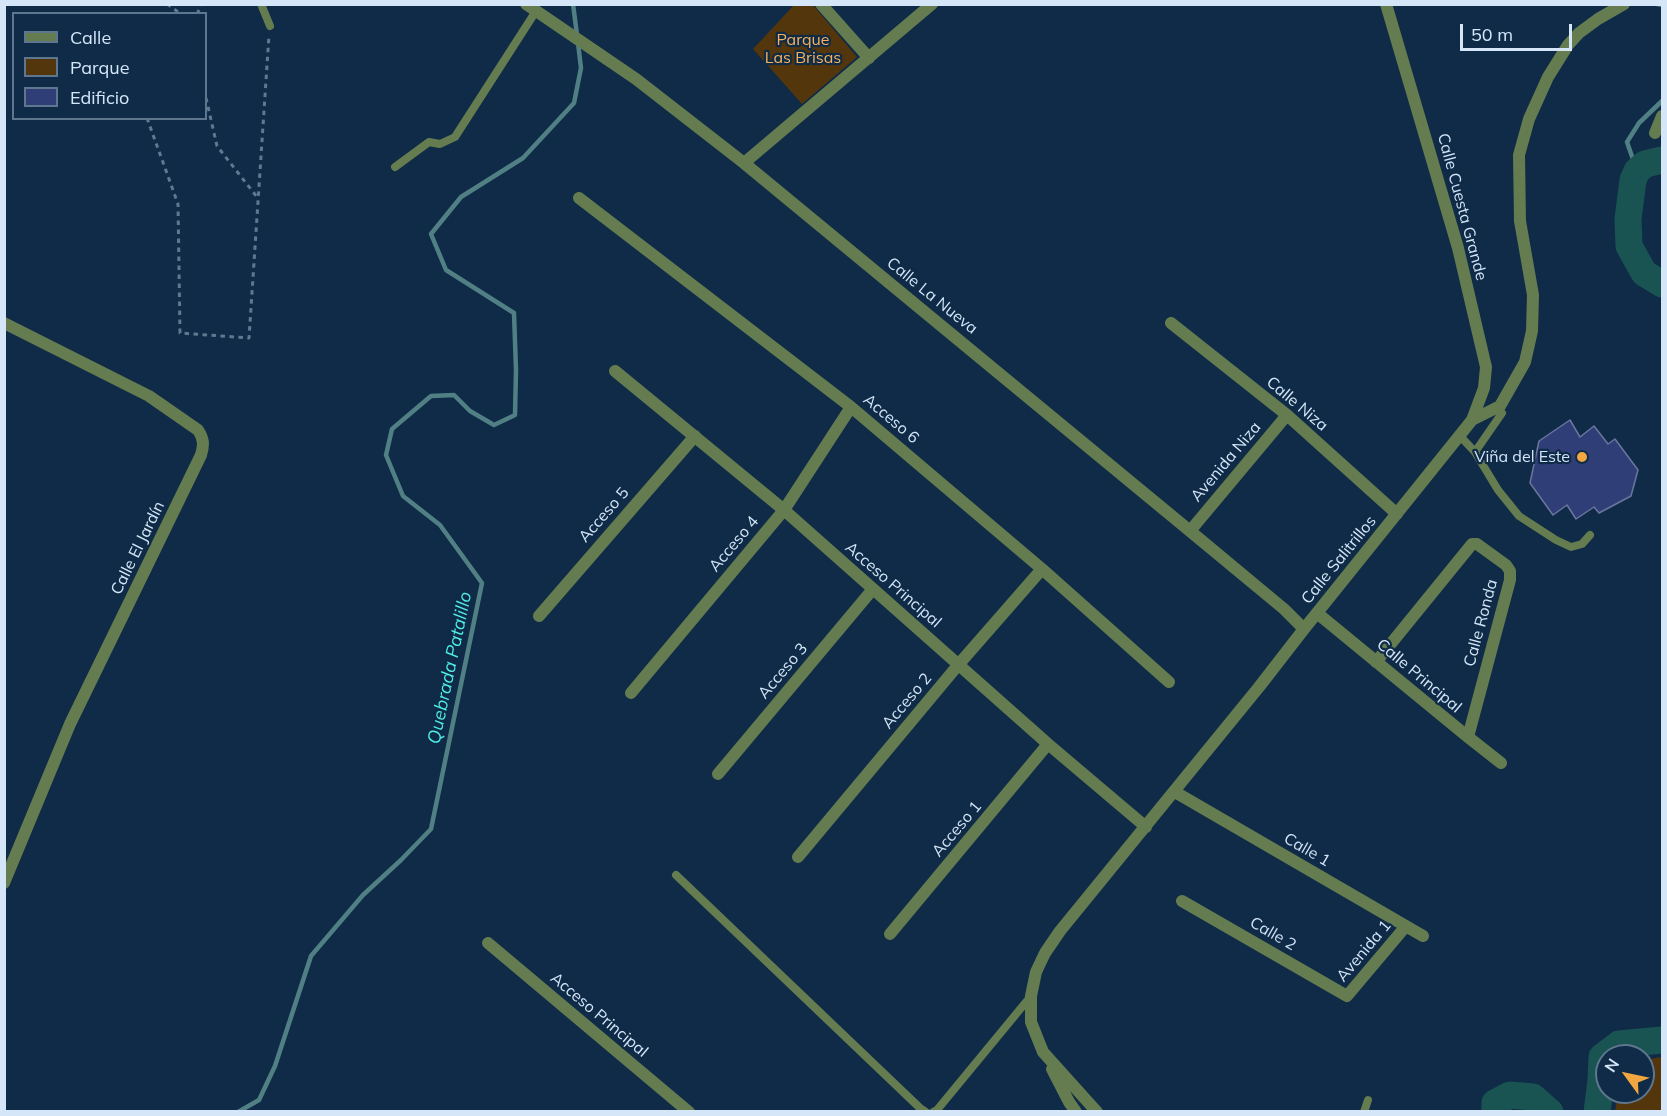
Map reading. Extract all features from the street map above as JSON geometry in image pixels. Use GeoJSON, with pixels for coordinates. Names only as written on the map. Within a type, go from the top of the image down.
{"type":"FeatureCollection","features":[{"type":"Feature","properties":{"kind":"street"},"geometry":{"type":"LineString","coordinates":[[821,4],[869,58]]}},
{"type":"Feature","properties":{"kind":"street"},"geometry":{"type":"LineString","coordinates":[[744,163],[932,4]]}},
{"type":"Feature","properties":{"kind":"street","name":"Calle Cuesta Grande"},"geometry":{"type":"LineString","coordinates":[[1386,4],[1458,248],[1486,367],[1484,387],[1472,420]]}},
{"type":"Feature","properties":{"kind":"street","name":"Calle Salitrillos"},"geometry":{"type":"LineString","coordinates":[[1097,1112],[1043,1052],[1031,1022],[1031,996],[1036,972],[1045,953],[1472,420],[1500,406],[1525,362],[1532,331],[1533,295],[1520,221],[1519,155],[1529,119],[1548,77],[1568,45],[1598,18],[1624,4]]}},
{"type":"Feature","properties":{"kind":"street","name":"Calle La Nueva"},"geometry":{"type":"LineString","coordinates":[[531,8],[636,79],[744,163],[1304,628]]}},
{"type":"Feature","properties":{"kind":"street"},"geometry":{"type":"LineString","coordinates":[[1655,133],[1662,116]]}},
{"type":"Feature","properties":{"kind":"street","name":"Acceso 6"},"geometry":{"type":"LineString","coordinates":[[579,198],[852,407],[1042,568],[1169,682]]}},
{"type":"Feature","properties":{"kind":"street","name":"Calle El Jardín"},"geometry":{"type":"LineString","coordinates":[[4,323],[149,396],[198,430],[203,437],[204,445],[70,724],[4,883]]}},
{"type":"Feature","properties":{"kind":"street","name":"Calle Niza"},"geometry":{"type":"LineString","coordinates":[[1171,323],[1287,415],[1396,514]]}},
{"type":"Feature","properties":{"kind":"street","name":"Acceso Principal"},"geometry":{"type":"LineString","coordinates":[[615,371],[784,510],[1048,744],[1146,827]]}},
{"type":"Feature","properties":{"kind":"street","name":"Acceso 4"},"geometry":{"type":"LineString","coordinates":[[630,693],[784,510],[852,407]]}},
{"type":"Feature","properties":{"kind":"street","name":"Avenida Niza"},"geometry":{"type":"LineString","coordinates":[[1190,531],[1287,415]]}},
{"type":"Feature","properties":{"kind":"street","name":"Acceso 5"},"geometry":{"type":"LineString","coordinates":[[539,616],[695,436]]}},
{"type":"Feature","properties":{"kind":"street","name":"Calle Ronda"},"geometry":{"type":"LineString","coordinates":[[1376,662],[1472,544],[1477,544],[1506,565],[1510,571],[1510,580],[1467,737]]}},
{"type":"Feature","properties":{"kind":"street","name":"Acceso 2"},"geometry":{"type":"LineString","coordinates":[[798,857],[1042,568]]}},
{"type":"Feature","properties":{"kind":"street","name":"Acceso 3"},"geometry":{"type":"LineString","coordinates":[[718,774],[873,589]]}},
{"type":"Feature","properties":{"kind":"street","name":"Calle Principal"},"geometry":{"type":"LineString","coordinates":[[1317,613],[1501,763]]}},
{"type":"Feature","properties":{"kind":"street","name":"Acceso 1"},"geometry":{"type":"LineString","coordinates":[[890,934],[1048,744]]}},
{"type":"Feature","properties":{"kind":"street","name":"Calle 1"},"geometry":{"type":"LineString","coordinates":[[1175,792],[1423,936]]}},
{"type":"Feature","properties":{"kind":"street","name":"Calle 2"},"geometry":{"type":"LineString","coordinates":[[1182,901],[1347,996]]}},
{"type":"Feature","properties":{"kind":"street","name":"Avenida 1"},"geometry":{"type":"LineString","coordinates":[[1347,996],[1406,926]]}},
{"type":"Feature","properties":{"kind":"street","name":"Acceso Principal"},"geometry":{"type":"LineString","coordinates":[[488,943],[689,1112]]}},
{"type":"Feature","properties":{"kind":"street"},"geometry":{"type":"LineString","coordinates":[[1043,1052],[1076,1112]]}},
{"type":"Feature","properties":{"kind":"lane"},"geometry":{"type":"LineString","coordinates":[[261,4],[270,26]]}},
{"type":"Feature","properties":{"kind":"lane"},"geometry":{"type":"LineString","coordinates":[[395,167],[429,142],[440,144],[455,137],[531,8]]}},
{"type":"Feature","properties":{"kind":"lane"},"geometry":{"type":"LineString","coordinates":[[1475,452],[1502,413]]}},
{"type":"Feature","properties":{"kind":"lane"},"geometry":{"type":"LineString","coordinates":[[1460,436],[1475,452],[1508,504],[1528,523],[1572,547],[1582,544],[1590,535]]}},
{"type":"Feature","properties":{"kind":"lane"},"geometry":{"type":"LineString","coordinates":[[676,875],[926,1112]]}},
{"type":"Feature","properties":{"kind":"lane"},"geometry":{"type":"LineString","coordinates":[[933,1112],[1031,996]]}},
{"type":"Feature","properties":{"kind":"lane"},"geometry":{"type":"LineString","coordinates":[[1364,1112],[1368,1100]]}},
{"type":"Feature","properties":{"kind":"path"},"geometry":{"type":"LineString","coordinates":[[148,120],[178,204],[180,333],[249,338],[270,26]]}},
{"type":"Feature","properties":{"kind":"path"},"geometry":{"type":"LineString","coordinates":[[207,103],[218,146],[258,198]]}},
{"type":"Feature","properties":{"kind":"green space","name":"Parque Las Brisas"},"geometry":{"type":"Polygon","coordinates":[[[794,5],[813,5],[857,57],[802,104],[753,49],[794,5]]]}},
{"type":"Feature","properties":{"kind":"green space"},"geometry":{"type":"Polygon","coordinates":[[[1662,1057],[1662,1111],[1615,1111],[1616,1104],[1655,1104],[1655,1058],[1662,1057]]]}},
{"type":"Feature","properties":{"kind":"building","name":"Viña del Este"},"geometry":{"type":"Polygon","coordinates":[[[1570,420],[1580,437],[1594,426],[1608,444],[1615,439],[1638,470],[1631,496],[1599,513],[1594,507],[1576,519],[1567,505],[1553,515],[1530,483],[1539,441],[1570,420]]]}},
{"type":"Feature","properties":{"kind":"waterway","name":"Quebrada Patalillo"},"geometry":{"type":"LineString","coordinates":[[573,4],[577,35]]}},
{"type":"Feature","properties":{"kind":"waterway"},"geometry":{"type":"LineString","coordinates":[[1657,4],[1662,5]]}},
{"type":"Feature","properties":{"kind":"waterway","name":"Quebrada Patalillo"},"geometry":{"type":"LineString","coordinates":[[238,1112],[259,1100],[275,1066],[311,956],[363,895],[431,829],[482,583],[440,525],[403,496],[386,455],[392,429],[431,396],[454,395],[470,411],[494,425],[515,415],[514,313],[446,270],[431,234],[461,197],[523,158],[574,103],[581,68],[578,43]]}},
{"type":"Feature","properties":{"kind":"waterway"},"geometry":{"type":"LineString","coordinates":[[1637,171],[1627,142],[1639,123],[1662,101]]}},
{"type":"Feature","properties":{"kind":"waterway"},"geometry":{"type":"LineString","coordinates":[[1662,160],[1645,164],[1637,171],[1633,180],[1628,219],[1629,246],[1644,273],[1662,284]]}},
{"type":"Feature","properties":{"kind":"waterway"},"geometry":{"type":"LineString","coordinates":[[1597,1112],[1602,1057],[1619,1044],[1662,1040]]}},
{"type":"Feature","properties":{"kind":"waterway"},"geometry":{"type":"LineString","coordinates":[[1495,1112],[1495,1103],[1510,1095],[1533,1097],[1550,1112]]}},
{"type":"Feature","properties":{"kind":"place","name":"Viña del Este"},"geometry":{"type":"Point","coordinates":[1582,457]}}]}
